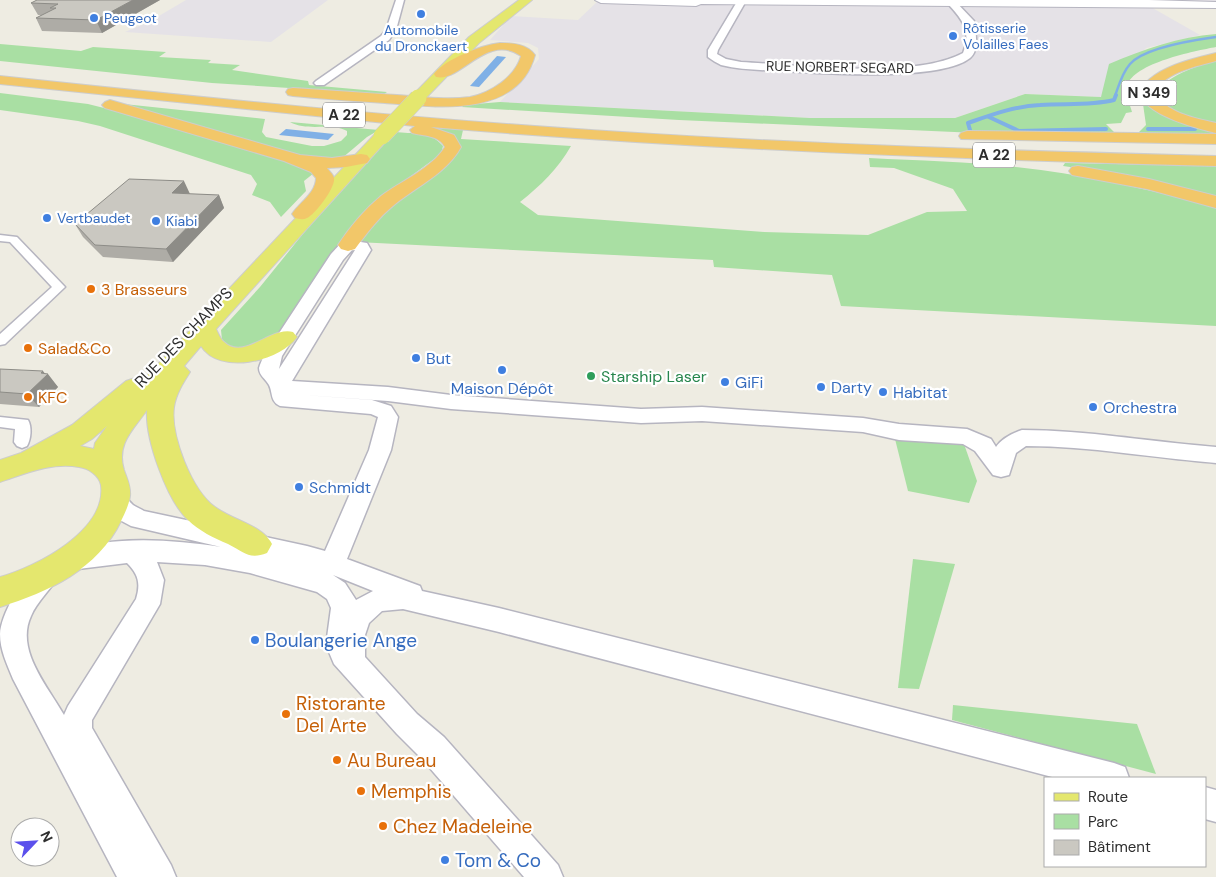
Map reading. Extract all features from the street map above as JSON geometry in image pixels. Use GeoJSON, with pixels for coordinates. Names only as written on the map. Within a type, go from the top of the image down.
{"type":"FeatureCollection","features":[{"type":"Feature","properties":{"kind":"highway"},"geometry":{"type":"LineString","coordinates":[[280,91],[443,103],[472,101],[494,94],[511,82],[524,66],[528,55],[523,50],[508,47],[490,48],[472,54],[441,74]]}},
{"type":"Feature","properties":{"kind":"highway"},"geometry":{"type":"LineString","coordinates":[[1118,137],[1132,131],[1140,116],[1136,87],[1146,75],[1180,60],[1216,51]]}},
{"type":"Feature","properties":{"kind":"highway","name":"N 349"},"geometry":{"type":"LineString","coordinates":[[1216,57],[1189,65],[1164,76],[1157,80],[1149,91],[1151,100],[1166,112],[1189,121],[1216,128]]}},
{"type":"Feature","properties":{"kind":"highway","name":"A 22"},"geometry":{"type":"LineString","coordinates":[[0,67],[381,105],[540,118],[749,130],[987,140],[1216,146]]}},
{"type":"Feature","properties":{"kind":"highway","name":"A 22"},"geometry":{"type":"LineString","coordinates":[[0,80],[215,103],[415,121],[772,145],[975,154],[1216,161]]}},
{"type":"Feature","properties":{"kind":"highway"},"geometry":{"type":"LineString","coordinates":[[118,80],[153,82]]}},
{"type":"Feature","properties":{"kind":"highway"},"geometry":{"type":"LineString","coordinates":[[0,90],[411,129],[437,134],[449,139],[453,147],[447,157],[381,206],[362,226],[348,245]]}},
{"type":"Feature","properties":{"kind":"highway"},"geometry":{"type":"LineString","coordinates":[[31,93],[99,102],[290,157],[322,164],[343,163],[361,159]]}},
{"type":"Feature","properties":{"kind":"highway"},"geometry":{"type":"LineString","coordinates":[[938,137],[1216,139]]}},
{"type":"Feature","properties":{"kind":"highway"},"geometry":{"type":"LineString","coordinates":[[772,145],[832,152],[996,162],[1068,170],[1131,181],[1216,202]]}},
{"type":"Feature","properties":{"kind":"highway"},"geometry":{"type":"LineString","coordinates":[[290,157],[317,168],[326,179],[321,192],[302,214]]}},
{"type":"Feature","properties":{"kind":"main road","name":"RUE DES CHAMPS"},"geometry":{"type":"LineString","coordinates":[[113,486],[107,450],[113,436],[167,369],[300,226],[322,199],[492,20],[518,0]]}},
{"type":"Feature","properties":{"kind":"main road","name":"RUE DES CHAMPS"},"geometry":{"type":"LineString","coordinates":[[474,40],[526,0]]}},
{"type":"Feature","properties":{"kind":"main road"},"geometry":{"type":"LineString","coordinates":[[601,0],[742,3],[1216,5]]}},
{"type":"Feature","properties":{"kind":"main road"},"geometry":{"type":"LineString","coordinates":[[677,0],[742,3]]}},
{"type":"Feature","properties":{"kind":"main road","name":"RUE DES CHAMPS"},"geometry":{"type":"LineString","coordinates":[[27,451],[74,438],[128,394],[302,214],[322,199]]}},
{"type":"Feature","properties":{"kind":"main road"},"geometry":{"type":"LineString","coordinates":[[226,304],[167,389],[160,415],[162,432],[181,486],[193,506],[215,523],[256,544]]}},
{"type":"Feature","properties":{"kind":"main road"},"geometry":{"type":"LineString","coordinates":[[207,334],[210,344],[214,348],[231,355],[256,352],[272,346],[284,337]]}},
{"type":"Feature","properties":{"kind":"main road"},"geometry":{"type":"LineString","coordinates":[[0,471],[27,451],[80,457],[99,463],[113,486],[109,516],[88,543],[58,567],[25,584],[0,592]]}},
{"type":"Feature","properties":{"kind":"street"},"geometry":{"type":"LineString","coordinates":[[320,82],[385,38],[391,30],[400,0]]}},
{"type":"Feature","properties":{"kind":"street","name":"RUE NORBERT SEGARD"},"geometry":{"type":"LineString","coordinates":[[742,3],[713,50],[712,55],[719,60],[741,65],[884,71],[935,67],[966,56],[970,49],[969,21],[952,3]]}},
{"type":"Feature","properties":{"kind":"street"},"geometry":{"type":"LineString","coordinates":[[0,238],[13,239],[59,287],[0,341]]}},
{"type":"Feature","properties":{"kind":"street"},"geometry":{"type":"LineString","coordinates":[[332,564],[380,450],[388,422],[387,414],[372,407],[288,401],[280,396],[280,385],[363,250],[361,246],[348,245],[337,257],[273,356],[269,368],[273,379],[280,385],[300,389],[388,394],[439,401],[641,416],[702,414],[863,425],[899,432],[967,437],[983,445],[1001,469],[1006,449],[1022,438],[1121,444],[1164,451],[1216,455]]}},
{"type":"Feature","properties":{"kind":"street"},"geometry":{"type":"LineString","coordinates":[[380,450],[404,413],[420,404],[439,401]]}},
{"type":"Feature","properties":{"kind":"street"},"geometry":{"type":"LineString","coordinates":[[0,422],[23,424],[27,451]]}},
{"type":"Feature","properties":{"kind":"street"},"geometry":{"type":"LineString","coordinates":[[113,486],[124,511],[139,519],[216,537],[256,544],[332,564],[439,605]]}},
{"type":"Feature","properties":{"kind":"street"},"geometry":{"type":"LineString","coordinates":[[131,551],[145,564],[152,575],[153,583],[149,597],[78,716],[77,728],[159,877]]}},
{"type":"Feature","properties":{"kind":"street"},"geometry":{"type":"LineString","coordinates":[[135,877],[30,681],[12,639],[15,621],[32,591],[58,567],[104,553],[131,551],[162,551],[225,558],[324,583],[333,588],[343,599],[345,613],[339,640],[340,649],[407,724],[433,748],[546,877]]}},
{"type":"Feature","properties":{"kind":"street"},"geometry":{"type":"LineString","coordinates":[[351,662],[350,637],[357,618],[367,606],[375,601],[393,597],[439,605],[1110,777]]}},
{"type":"Feature","properties":{"kind":"shaded area"},"geometry":{"type":"Polygon","coordinates":[[[186,0],[328,0],[271,42],[125,32],[147,23],[186,0]]]}},
{"type":"Feature","properties":{"kind":"shaded area"},"geometry":{"type":"Polygon","coordinates":[[[599,0],[1216,0],[1216,3],[1142,2],[1200,35],[1146,48],[1101,97],[1025,94],[955,118],[810,118],[500,102],[539,59],[538,48],[528,43],[490,40],[511,16],[578,20],[599,0]]]}},
{"type":"Feature","properties":{"kind":"green space"},"geometry":{"type":"Polygon","coordinates":[[[1216,34],[1216,47],[1166,59],[1140,71],[1132,78],[1127,89],[1132,112],[1126,113],[1121,123],[1106,124],[1114,132],[977,133],[679,120],[462,107],[464,105],[500,102],[810,118],[955,118],[1025,94],[1101,97],[1109,64],[1162,44],[1216,34]]]}},
{"type":"Feature","properties":{"kind":"green space"},"geometry":{"type":"Polygon","coordinates":[[[0,44],[81,51],[93,47],[166,52],[159,57],[211,60],[208,63],[240,65],[232,70],[308,81],[309,85],[387,92],[384,94],[212,83],[0,61],[0,44]]]}},
{"type":"Feature","properties":{"kind":"green space"},"geometry":{"type":"Polygon","coordinates":[[[1216,61],[1216,126],[1175,112],[1161,102],[1156,95],[1173,77],[1200,65],[1216,61]]]}},
{"type":"Feature","properties":{"kind":"green space"},"geometry":{"type":"Polygon","coordinates":[[[0,93],[88,104],[104,108],[300,165],[314,173],[304,181],[306,191],[281,217],[270,202],[252,195],[257,184],[251,175],[100,126],[0,110],[0,93]]]}},
{"type":"Feature","properties":{"kind":"green space"},"geometry":{"type":"Polygon","coordinates":[[[1142,97],[1216,131],[1216,136],[1137,134],[1146,125],[1142,97]]]}},
{"type":"Feature","properties":{"kind":"green space"},"geometry":{"type":"Polygon","coordinates":[[[124,104],[265,119],[262,132],[266,137],[312,146],[324,146],[341,141],[347,135],[347,131],[333,127],[297,125],[290,122],[379,130],[367,137],[341,159],[313,159],[124,104]]]}},
{"type":"Feature","properties":{"kind":"green space"},"geometry":{"type":"Polygon","coordinates":[[[425,127],[463,130],[461,139],[571,146],[548,176],[520,202],[538,215],[764,232],[868,235],[927,212],[967,211],[953,189],[894,168],[870,167],[869,158],[1020,167],[1107,181],[1194,201],[1216,207],[1216,326],[841,306],[832,275],[714,267],[713,260],[357,242],[377,215],[459,147],[455,138],[425,127]]]}},
{"type":"Feature","properties":{"kind":"green space"},"geometry":{"type":"Polygon","coordinates":[[[395,132],[421,134],[433,138],[443,146],[441,154],[392,190],[341,241],[275,339],[250,348],[236,348],[228,345],[222,340],[221,330],[260,287],[319,214],[395,132]]]}},
{"type":"Feature","properties":{"kind":"green space"},"geometry":{"type":"Polygon","coordinates":[[[1065,163],[1216,166],[1216,198],[1091,170],[1063,166],[1065,163]]]}},
{"type":"Feature","properties":{"kind":"green space"},"geometry":{"type":"Polygon","coordinates":[[[895,439],[964,444],[977,481],[969,503],[908,491],[895,439]]]}},
{"type":"Feature","properties":{"kind":"green space"},"geometry":{"type":"Polygon","coordinates":[[[913,559],[955,564],[919,689],[898,688],[913,559]]]}},
{"type":"Feature","properties":{"kind":"green space"},"geometry":{"type":"Polygon","coordinates":[[[953,705],[1137,724],[1156,774],[952,720],[953,705]]]}},
{"type":"Feature","properties":{"kind":"water"},"geometry":{"type":"Polygon","coordinates":[[[497,56],[506,57],[479,87],[470,86],[497,56]]]}},
{"type":"Feature","properties":{"kind":"water"},"geometry":{"type":"Polygon","coordinates":[[[286,129],[334,134],[328,140],[279,135],[286,129]]]}},
{"type":"Feature","properties":{"kind":"building"},"geometry":{"type":"Polygon","coordinates":[[[37,0],[133,0],[96,20],[36,18],[56,8],[50,8],[58,4],[31,3],[37,0]]]}},
{"type":"Feature","properties":{"kind":"building","name":"Kiabi"},"geometry":{"type":"Polygon","coordinates":[[[129,179],[184,181],[172,193],[219,195],[166,249],[95,245],[75,224],[129,179]]]}},
{"type":"Feature","properties":{"kind":"building"},"geometry":{"type":"Polygon","coordinates":[[[0,369],[43,371],[41,373],[48,374],[27,394],[0,392],[0,369]]]}},
{"type":"Feature","properties":{"kind":"waterway"},"geometry":{"type":"LineString","coordinates":[[1115,96],[1125,71],[1137,58],[1170,45],[1216,37]]}},
{"type":"Feature","properties":{"kind":"waterway"},"geometry":{"type":"LineString","coordinates":[[970,130],[968,123],[1012,109],[1040,105],[1105,102],[1114,100],[1116,95]]}},
{"type":"Feature","properties":{"kind":"waterway"},"geometry":{"type":"LineString","coordinates":[[989,117],[1019,131],[1106,129]]}},
{"type":"Feature","properties":{"kind":"waterway"},"geometry":{"type":"LineString","coordinates":[[1148,129],[1195,129]]}},
{"type":"Feature","properties":{"kind":"place","name":"Automobile du Dronckaert"},"geometry":{"type":"Point","coordinates":[421,14]}},
{"type":"Feature","properties":{"kind":"place","name":"Peugeot"},"geometry":{"type":"Point","coordinates":[94,18]}},
{"type":"Feature","properties":{"kind":"place","name":"Rôtisserie Volailles Faes"},"geometry":{"type":"Point","coordinates":[953,36]}},
{"type":"Feature","properties":{"kind":"place","name":"Vertbaudet"},"geometry":{"type":"Point","coordinates":[47,218]}},
{"type":"Feature","properties":{"kind":"place","name":"Kiabi"},"geometry":{"type":"Point","coordinates":[156,221]}},
{"type":"Feature","properties":{"kind":"place","name":"3 Brasseurs"},"geometry":{"type":"Point","coordinates":[91,289]}},
{"type":"Feature","properties":{"kind":"place","name":"Salad&Co"},"geometry":{"type":"Point","coordinates":[28,348]}},
{"type":"Feature","properties":{"kind":"place","name":"But"},"geometry":{"type":"Point","coordinates":[416,358]}},
{"type":"Feature","properties":{"kind":"place","name":"Maison Dépôt"},"geometry":{"type":"Point","coordinates":[502,370]}},
{"type":"Feature","properties":{"kind":"place","name":"Starship Laser"},"geometry":{"type":"Point","coordinates":[591,376]}},
{"type":"Feature","properties":{"kind":"place","name":"GiFi"},"geometry":{"type":"Point","coordinates":[725,382]}},
{"type":"Feature","properties":{"kind":"place","name":"Darty"},"geometry":{"type":"Point","coordinates":[821,387]}},
{"type":"Feature","properties":{"kind":"place","name":"Habitat"},"geometry":{"type":"Point","coordinates":[883,392]}},
{"type":"Feature","properties":{"kind":"place","name":"KFC"},"geometry":{"type":"Point","coordinates":[28,397]}},
{"type":"Feature","properties":{"kind":"place","name":"Orchestra"},"geometry":{"type":"Point","coordinates":[1093,407]}},
{"type":"Feature","properties":{"kind":"place","name":"Schmidt"},"geometry":{"type":"Point","coordinates":[299,487]}},
{"type":"Feature","properties":{"kind":"place","name":"Boulangerie Ange"},"geometry":{"type":"Point","coordinates":[255,640]}},
{"type":"Feature","properties":{"kind":"place","name":"Ristorante Del Arte"},"geometry":{"type":"Point","coordinates":[286,714]}},
{"type":"Feature","properties":{"kind":"place","name":"Au Bureau"},"geometry":{"type":"Point","coordinates":[337,760]}},
{"type":"Feature","properties":{"kind":"place","name":"Memphis"},"geometry":{"type":"Point","coordinates":[361,791]}},
{"type":"Feature","properties":{"kind":"place","name":"Chez Madeleine"},"geometry":{"type":"Point","coordinates":[383,826]}},
{"type":"Feature","properties":{"kind":"place","name":"Tom & Co"},"geometry":{"type":"Point","coordinates":[445,860]}}]}
